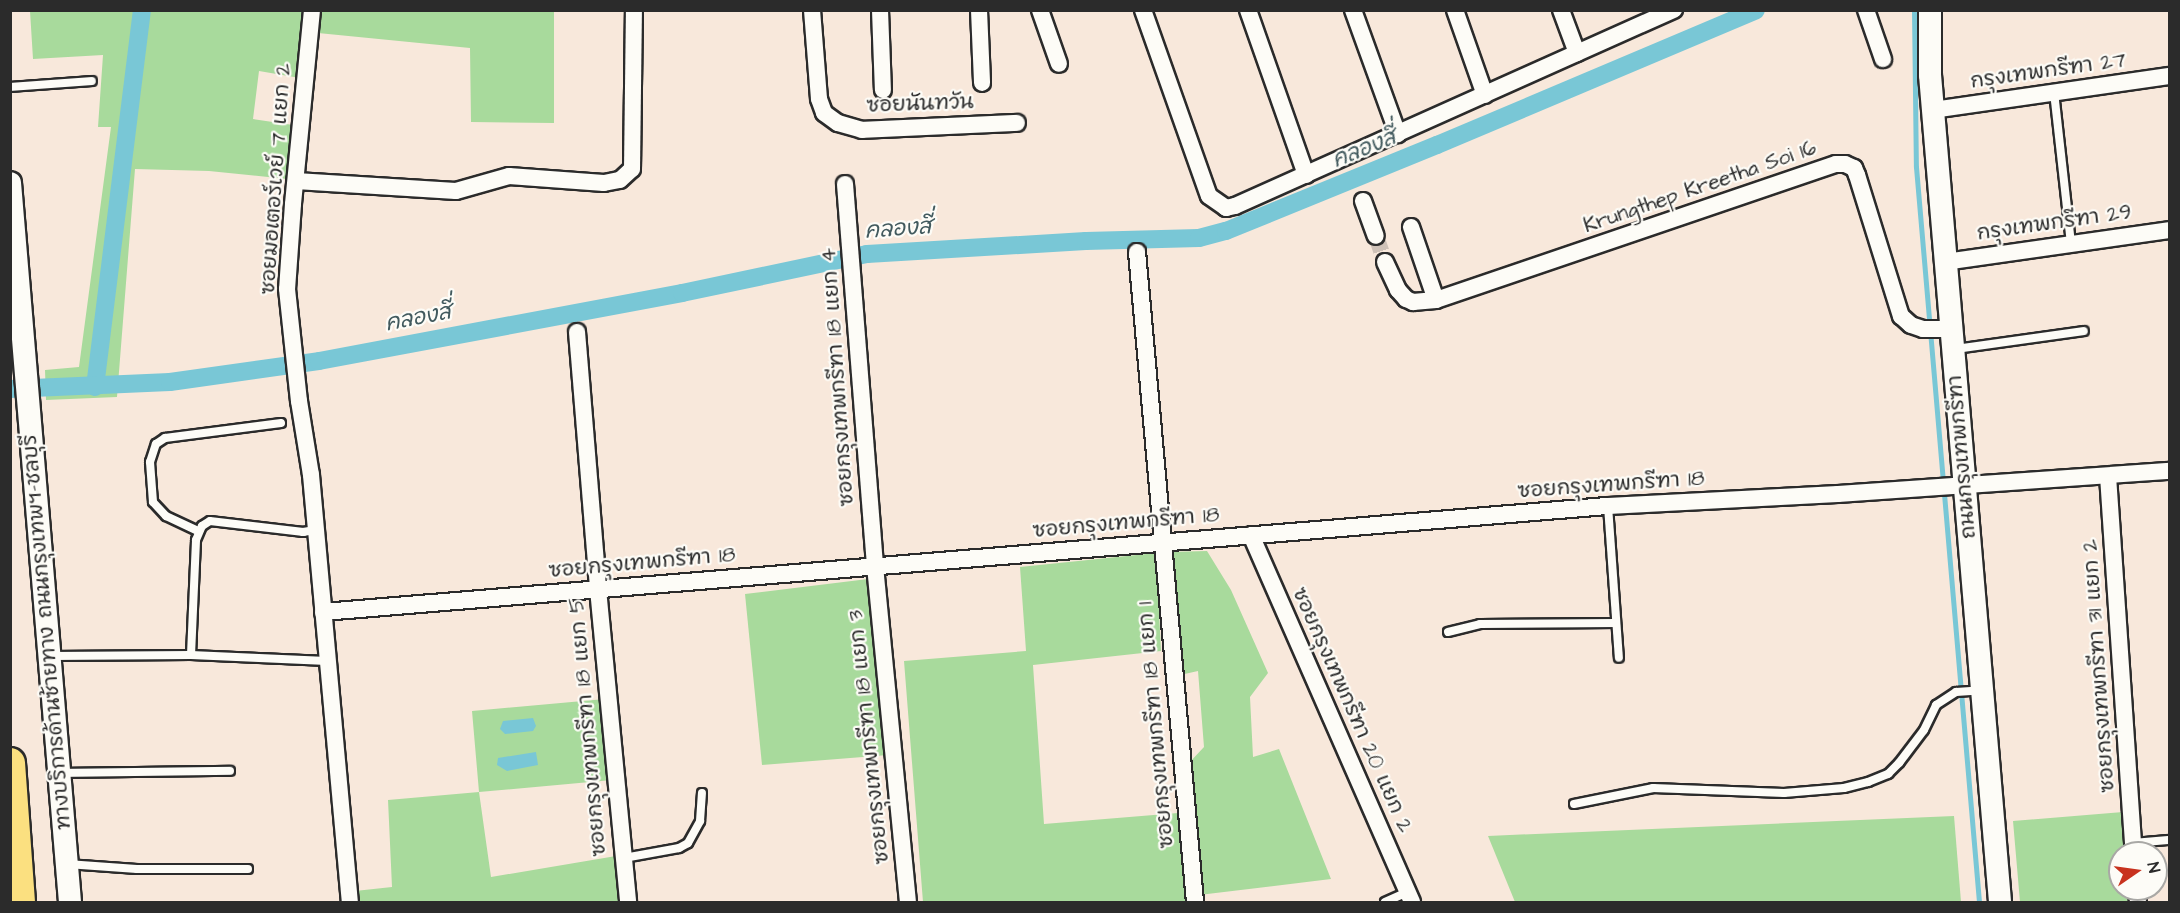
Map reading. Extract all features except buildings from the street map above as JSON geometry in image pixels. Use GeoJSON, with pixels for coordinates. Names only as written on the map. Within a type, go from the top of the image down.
{"type":"FeatureCollection","features":[{"type":"Feature","properties":{"kind":"highway"},"geometry":{"type":"LineString","coordinates":[[10,763],[20,903]]}},
{"type":"Feature","properties":{"kind":"main road","name":"ถนนกรุงเทพกรีฑา"},"geometry":{"type":"LineString","coordinates":[[1930,10],[1928,38],[1945,262],[1940,335],[1958,485],[2000,903]]}},
{"type":"Feature","properties":{"kind":"main road","name":"ทางบริการด้านซ้ายทาง ถนนกรุงเทพฯ-ชลบุรี"},"geometry":{"type":"LineString","coordinates":[[10,183],[70,903]]}},
{"type":"Feature","properties":{"kind":"street","name":"ซอยมอเตอร์เวย์ 7 แยก 2"},"geometry":{"type":"LineString","coordinates":[[312,10],[287,289],[311,475],[314,530],[350,903]]}},
{"type":"Feature","properties":{"kind":"street"},"geometry":{"type":"LineString","coordinates":[[296,181],[456,191],[509,176],[604,183],[620,180],[632,169],[634,10]]}},
{"type":"Feature","properties":{"kind":"street","name":"ซอยนันทวัน"},"geometry":{"type":"LineString","coordinates":[[812,10],[819,99],[824,113],[838,123],[862,130],[1017,123]]}},
{"type":"Feature","properties":{"kind":"street"},"geometry":{"type":"LineString","coordinates":[[880,10],[883,90]]}},
{"type":"Feature","properties":{"kind":"street"},"geometry":{"type":"LineString","coordinates":[[979,10],[982,83]]}},
{"type":"Feature","properties":{"kind":"street"},"geometry":{"type":"LineString","coordinates":[[1040,10],[1059,64]]}},
{"type":"Feature","properties":{"kind":"street"},"geometry":{"type":"LineString","coordinates":[[1143,10],[1209,196],[1216,204],[1226,208],[1398,134],[1669,12]]}},
{"type":"Feature","properties":{"kind":"street"},"geometry":{"type":"LineString","coordinates":[[1248,10],[1305,175]]}},
{"type":"Feature","properties":{"kind":"street"},"geometry":{"type":"LineString","coordinates":[[1353,10],[1398,134]]}},
{"type":"Feature","properties":{"kind":"street"},"geometry":{"type":"LineString","coordinates":[[1455,10],[1485,95]]}},
{"type":"Feature","properties":{"kind":"street"},"geometry":{"type":"LineString","coordinates":[[1562,10],[1577,54]]}},
{"type":"Feature","properties":{"kind":"street"},"geometry":{"type":"LineString","coordinates":[[1866,10],[1883,59]]}},
{"type":"Feature","properties":{"kind":"street","name":"กรุงเทพกรีฑา 27"},"geometry":{"type":"LineString","coordinates":[[1933,110],[2169,76]]}},
{"type":"Feature","properties":{"kind":"street","name":"Krungthep Kreetha Soi 16"},"geometry":{"type":"LineString","coordinates":[[1436,300],[1836,164],[1845,164],[1854,168],[1857,175],[1895,303],[1906,321],[1940,335]]}},
{"type":"Feature","properties":{"kind":"street","name":"ซอยกรุงเทพกรีฑา 18 แยก 4"},"geometry":{"type":"LineString","coordinates":[[845,184],[875,566]]}},
{"type":"Feature","properties":{"kind":"street"},"geometry":{"type":"LineString","coordinates":[[1363,201],[1376,236]]}},
{"type":"Feature","properties":{"kind":"street"},"geometry":{"type":"LineString","coordinates":[[1385,262],[1398,290],[1406,299],[1413,302],[1436,300],[1411,227]]}},
{"type":"Feature","properties":{"kind":"street","name":"กรุงเทพกรีฑา 29"},"geometry":{"type":"LineString","coordinates":[[1945,262],[2169,230]]}},
{"type":"Feature","properties":{"kind":"street","name":"ซอยกรุงเทพกรีฑา 18 แยก 1"},"geometry":{"type":"LineString","coordinates":[[1137,252],[1195,903]]}},
{"type":"Feature","properties":{"kind":"street","name":"ซอยกรุงเทพกรีฑา 18 แยก 5"},"geometry":{"type":"LineString","coordinates":[[578,332],[598,589],[628,903]]}},
{"type":"Feature","properties":{"kind":"street","name":"ซอยกรุงเทพกรีฑา 18"},"geometry":{"type":"LineString","coordinates":[[323,612],[1608,506],[2169,471]]}},
{"type":"Feature","properties":{"kind":"street","name":"ซอยกรุงเทพกรีฑา 31 แยก 2"},"geometry":{"type":"LineString","coordinates":[[2108,476],[2134,841]]}},
{"type":"Feature","properties":{"kind":"street","name":"ซอยกรุงเทพกรีฑา 20 แยก 2"},"geometry":{"type":"LineString","coordinates":[[1251,535],[1410,897]]}},
{"type":"Feature","properties":{"kind":"street","name":"ซอยกรุงเทพกรีฑา 18 แยก 3"},"geometry":{"type":"LineString","coordinates":[[875,566],[908,903]]}},
{"type":"Feature","properties":{"kind":"lane"},"geometry":{"type":"LineString","coordinates":[[10,87],[92,81]]}},
{"type":"Feature","properties":{"kind":"lane"},"geometry":{"type":"LineString","coordinates":[[2055,92],[2071,244]]}},
{"type":"Feature","properties":{"kind":"lane"},"geometry":{"type":"LineString","coordinates":[[1940,335],[2084,332]]}},
{"type":"Feature","properties":{"kind":"lane"},"geometry":{"type":"LineString","coordinates":[[198,531],[166,516],[153,502],[150,462],[156,444],[165,438],[281,423]]}},
{"type":"Feature","properties":{"kind":"lane"},"geometry":{"type":"LineString","coordinates":[[1608,506],[1618,658]]}},
{"type":"Feature","properties":{"kind":"lane"},"geometry":{"type":"LineString","coordinates":[[191,655],[198,531],[210,521],[303,532],[314,530]]}},
{"type":"Feature","properties":{"kind":"lane"},"geometry":{"type":"LineString","coordinates":[[1448,632],[1480,624],[1616,623]]}},
{"type":"Feature","properties":{"kind":"lane"},"geometry":{"type":"LineString","coordinates":[[50,656],[191,655],[327,661]]}},
{"type":"Feature","properties":{"kind":"lane"},"geometry":{"type":"LineString","coordinates":[[1574,804],[1653,788],[1784,793],[1844,788],[1868,783],[1888,774],[1899,763],[1924,730],[1936,705],[1956,692],[1977,690]]}},
{"type":"Feature","properties":{"kind":"lane"},"geometry":{"type":"LineString","coordinates":[[59,773],[230,771]]}},
{"type":"Feature","properties":{"kind":"lane"},"geometry":{"type":"LineString","coordinates":[[624,858],[679,848],[688,843],[700,821],[702,793]]}},
{"type":"Feature","properties":{"kind":"lane"},"geometry":{"type":"LineString","coordinates":[[67,864],[137,869],[248,868]]}},
{"type":"Feature","properties":{"kind":"lane"},"geometry":{"type":"LineString","coordinates":[[1384,903],[1410,897]]}},
{"type":"Feature","properties":{"kind":"green space"},"geometry":{"type":"Polygon","coordinates":[[[30,11],[305,11],[300,78],[259,71],[253,119],[293,125],[287,179],[209,171],[135,169],[117,397],[46,400],[45,370],[79,367],[111,127],[98,127],[103,55],[33,59],[30,11]]]}},
{"type":"Feature","properties":{"kind":"green space"},"geometry":{"type":"Polygon","coordinates":[[[320,11],[554,11],[554,123],[471,122],[470,48],[318,33],[320,11]]]}},
{"type":"Feature","properties":{"kind":"green space"},"geometry":{"type":"Polygon","coordinates":[[[1207,551],[1231,590],[1268,673],[1250,697],[1253,757],[1279,749],[1331,879],[1199,895],[1188,764],[1204,747],[1198,671],[1180,675],[1169,552],[1207,551]]]}},
{"type":"Feature","properties":{"kind":"green space"},"geometry":{"type":"Polygon","coordinates":[[[1156,553],[1161,651],[1033,665],[1044,824],[1178,813],[1189,902],[923,902],[904,661],[1026,651],[1020,567],[1156,553]]]}},
{"type":"Feature","properties":{"kind":"green space"},"geometry":{"type":"Polygon","coordinates":[[[868,579],[888,755],[762,765],[745,594],[868,579]]]}},
{"type":"Feature","properties":{"kind":"green space"},"geometry":{"type":"Polygon","coordinates":[[[605,699],[612,780],[479,792],[472,711],[605,699]]]}},
{"type":"Feature","properties":{"kind":"green space"},"geometry":{"type":"Polygon","coordinates":[[[479,792],[491,877],[616,856],[620,902],[356,902],[355,891],[392,887],[388,800],[479,792]]]}},
{"type":"Feature","properties":{"kind":"green space"},"geometry":{"type":"Polygon","coordinates":[[[2123,812],[2126,841],[2108,841],[2108,901],[2131,902],[2020,902],[2013,821],[2123,812]]]}},
{"type":"Feature","properties":{"kind":"green space"},"geometry":{"type":"Polygon","coordinates":[[[1954,816],[1961,902],[1515,902],[1488,836],[1954,816]]]}},
{"type":"Feature","properties":{"kind":"water"},"geometry":{"type":"Polygon","coordinates":[[[533,718],[536,726],[533,731],[505,734],[500,729],[503,721],[533,718]]]}},
{"type":"Feature","properties":{"kind":"water"},"geometry":{"type":"Polygon","coordinates":[[[536,752],[538,765],[507,771],[497,765],[498,758],[536,752]]]}},
{"type":"Feature","properties":{"kind":"waterway"},"geometry":{"type":"LineString","coordinates":[[95,387],[142,10]]}},
{"type":"Feature","properties":{"kind":"waterway","name":"คลองสี่"},"geometry":{"type":"LineString","coordinates":[[10,389],[170,382],[319,361],[682,293],[867,254],[1086,241],[1199,238],[1226,231],[1437,145],[1756,10]]}},
{"type":"Feature","properties":{"kind":"waterway"},"geometry":{"type":"LineString","coordinates":[[1914,10],[1916,167],[1979,902]]}},
{"type":"Feature","properties":{"kind":"tunnel"},"geometry":{"type":"LineString","coordinates":[[1376,236],[1385,262]]}}]}
